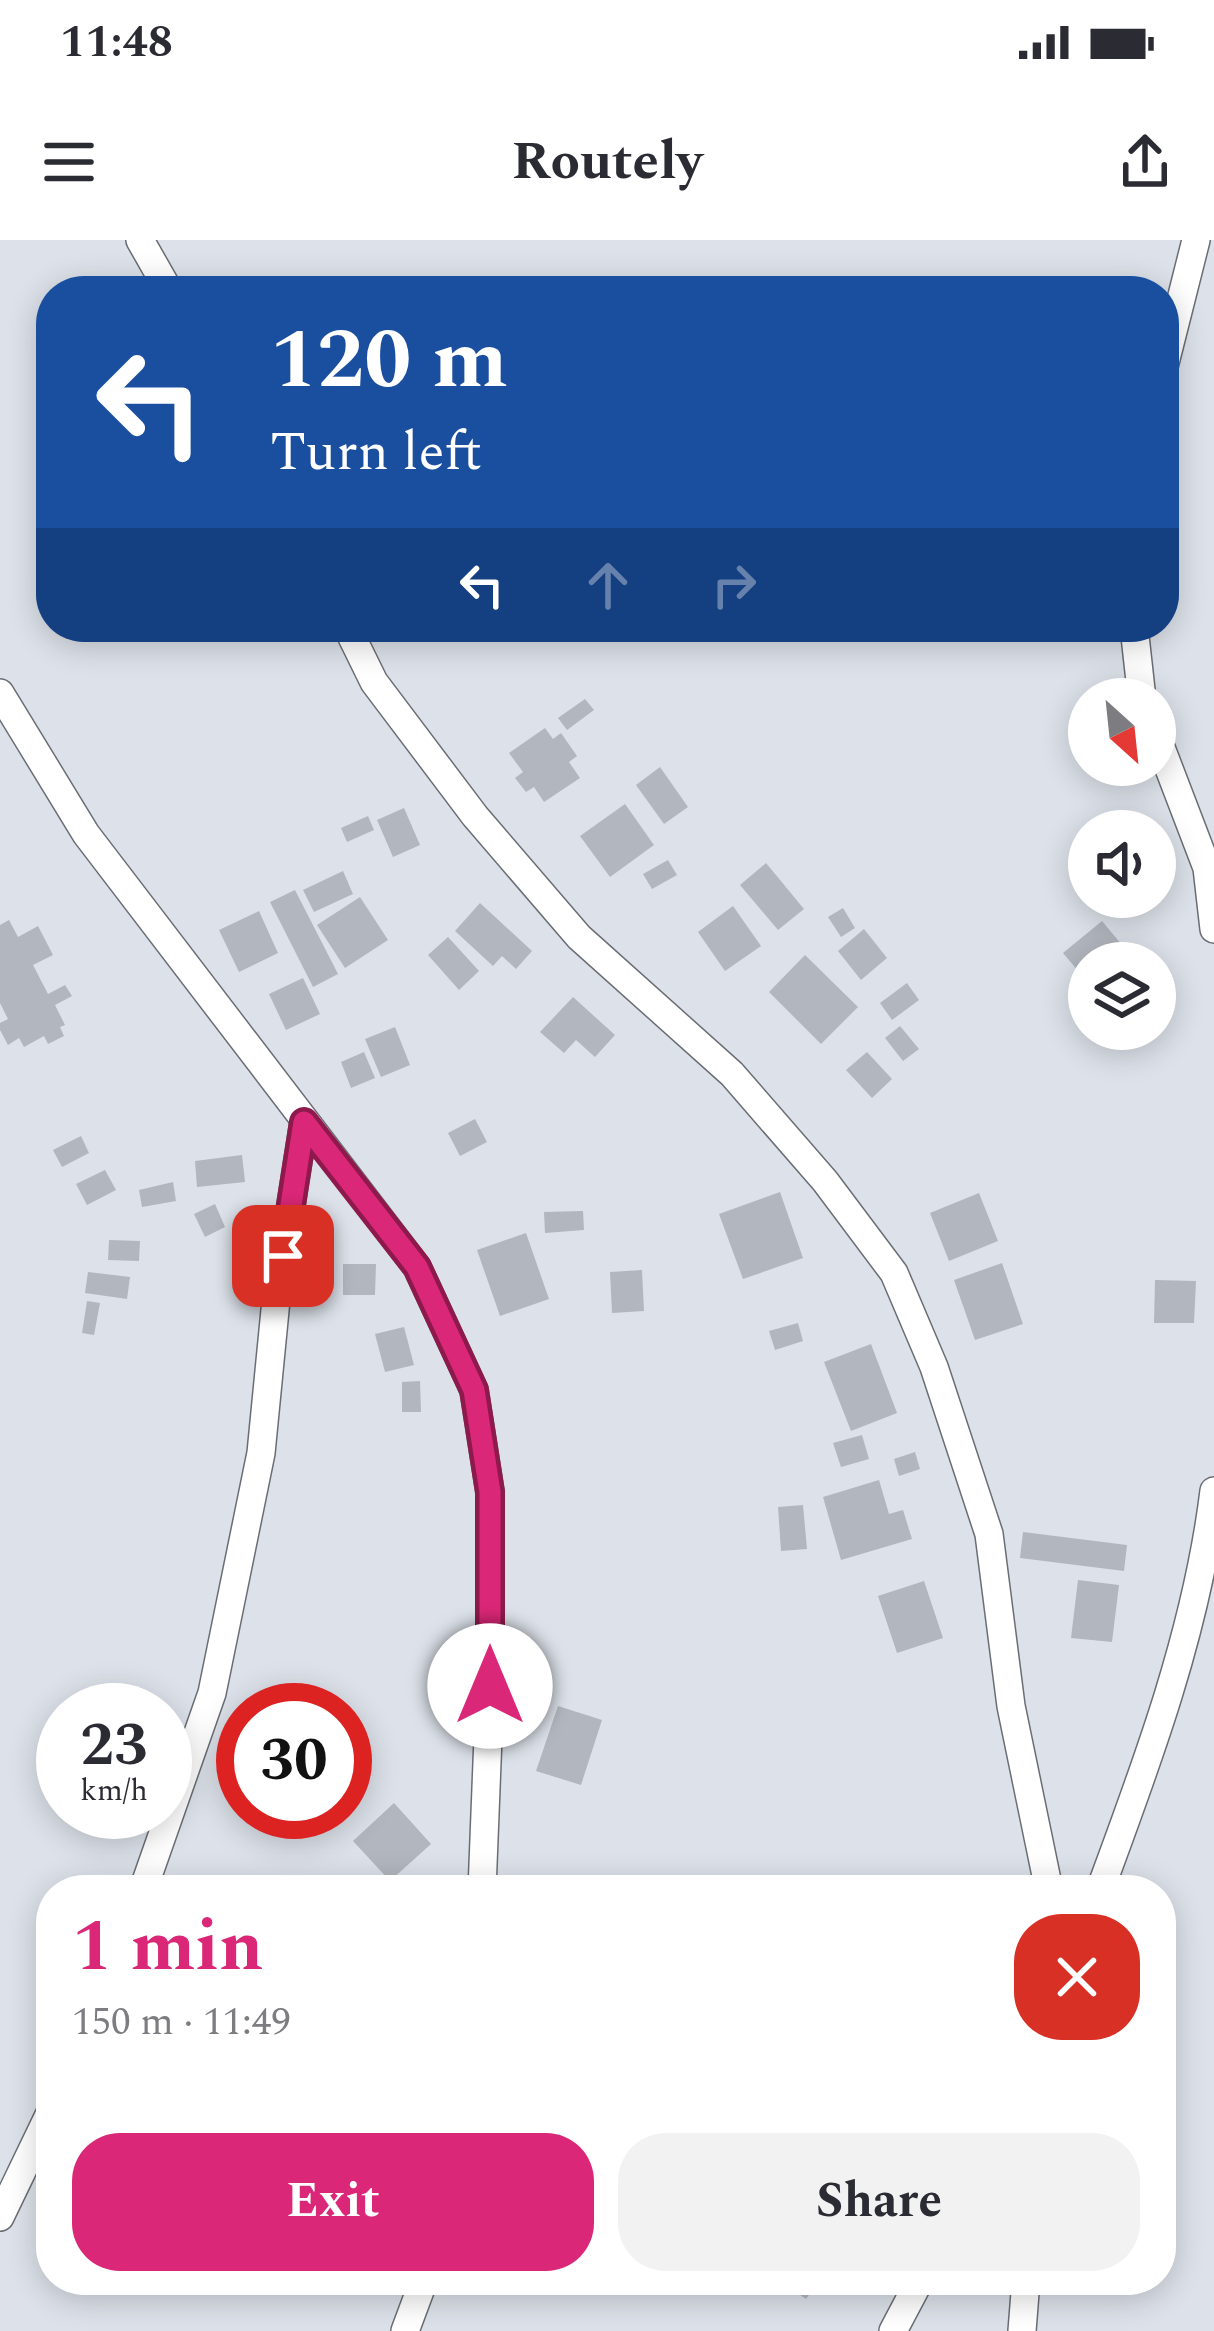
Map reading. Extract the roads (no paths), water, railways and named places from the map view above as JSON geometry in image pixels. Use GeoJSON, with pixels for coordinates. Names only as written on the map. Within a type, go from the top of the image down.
{"type":"FeatureCollection","features":[{"type":"Feature","properties":{"kind":"street"},"geometry":{"type":"LineString","coordinates":[[140,240],[160,276]]}},
{"type":"Feature","properties":{"kind":"street"},"geometry":{"type":"LineString","coordinates":[[1179,307],[1196,240]]}},
{"type":"Feature","properties":{"kind":"street"},"geometry":{"type":"LineString","coordinates":[[354,642],[374,682],[475,816],[579,937],[732,1074],[825,1181],[894,1273],[934,1367],[989,1534],[1011,1706],[1046,1875]]}},
{"type":"Feature","properties":{"kind":"street"},"geometry":{"type":"LineString","coordinates":[[1136,642],[1140,678]]}},
{"type":"Feature","properties":{"kind":"street"},"geometry":{"type":"LineString","coordinates":[[0,693],[86,834],[417,1267],[474,1390],[490,1492],[490,1686],[483,1875]]}},
{"type":"Feature","properties":{"kind":"street"},"geometry":{"type":"LineString","coordinates":[[1175,786],[1207,868],[1214,928]]}},
{"type":"Feature","properties":{"kind":"street"},"geometry":{"type":"LineString","coordinates":[[148,1875],[212,1693],[261,1453],[276,1300],[304,1122]]}},
{"type":"Feature","properties":{"kind":"street"},"geometry":{"type":"LineString","coordinates":[[1106,1875],[1158,1733],[1209,1533],[1214,1491]]}},
{"type":"Feature","properties":{"kind":"street"},"geometry":{"type":"LineString","coordinates":[[0,2217],[36,2142]]}},
{"type":"Feature","properties":{"kind":"street"},"geometry":{"type":"LineString","coordinates":[[405,2331],[418,2295]]}},
{"type":"Feature","properties":{"kind":"street"},"geometry":{"type":"LineString","coordinates":[[893,2331],[912,2295]]}},
{"type":"Feature","properties":{"kind":"street"},"geometry":{"type":"LineString","coordinates":[[1022,2331],[1025,2295]]}}]}
